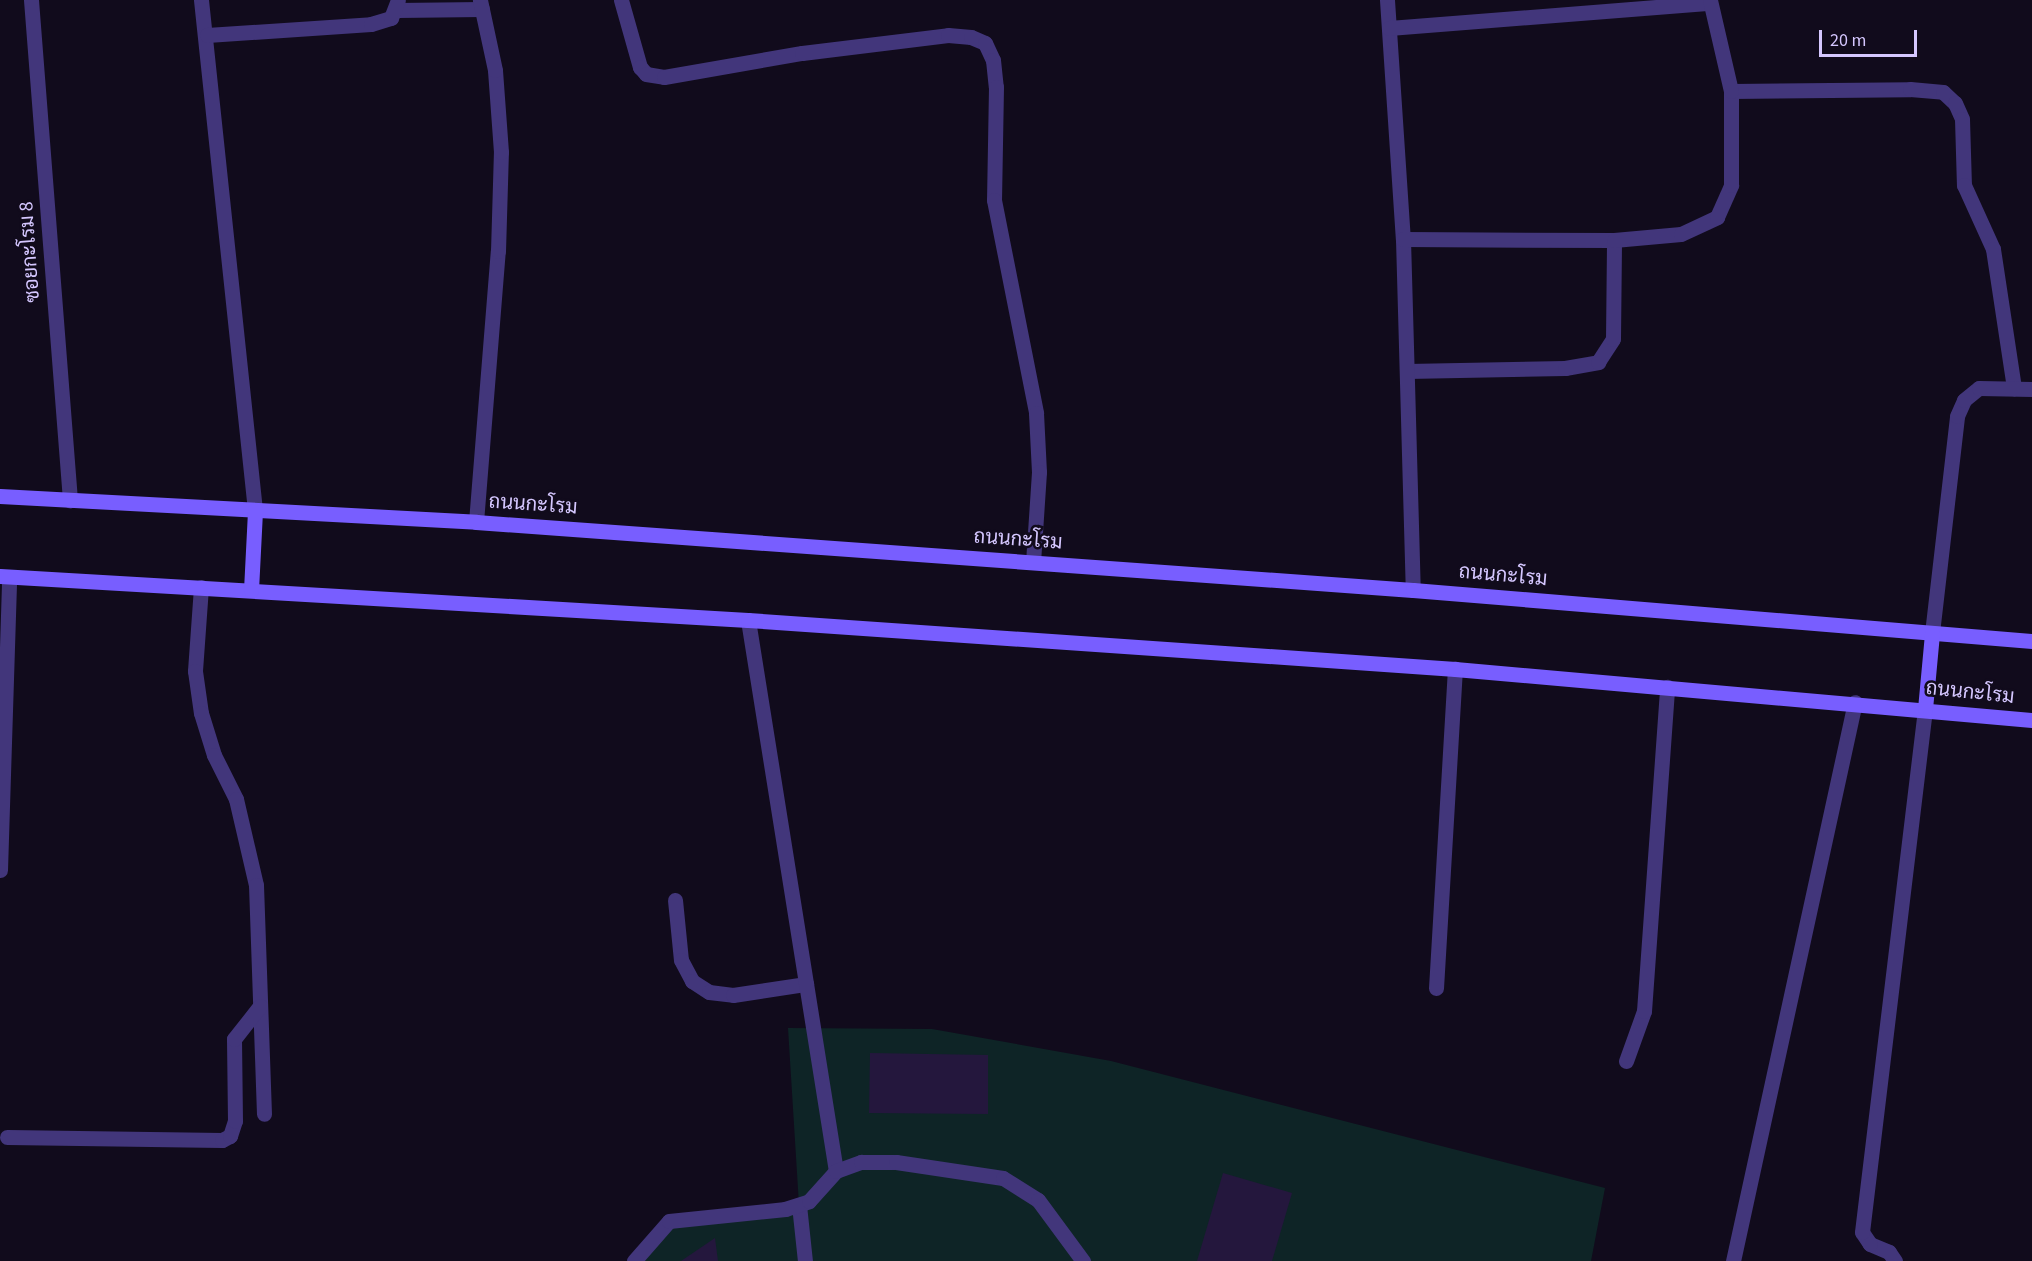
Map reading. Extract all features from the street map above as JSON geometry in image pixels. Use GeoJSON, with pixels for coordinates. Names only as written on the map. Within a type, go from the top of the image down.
{"type":"FeatureCollection","features":[{"type":"Feature","properties":{"kind":"main road","name":"ถนนกะโรม"},"geometry":{"type":"LineString","coordinates":[[0,496],[476,522],[1034,562],[1413,590],[2032,642]]}},
{"type":"Feature","properties":{"kind":"main road"},"geometry":{"type":"LineString","coordinates":[[251,590],[255,510]]}},
{"type":"Feature","properties":{"kind":"main road","name":"ถนนกะโรม"},"geometry":{"type":"LineString","coordinates":[[5,576],[748,620],[1455,669],[1855,702],[2032,720]]}},
{"type":"Feature","properties":{"kind":"main road"},"geometry":{"type":"LineString","coordinates":[[1925,709],[1932,633]]}},
{"type":"Feature","properties":{"kind":"street","name":"ซอยกะโรม 8"},"geometry":{"type":"LineString","coordinates":[[31,0],[70,500]]}},
{"type":"Feature","properties":{"kind":"street"},"geometry":{"type":"LineString","coordinates":[[201,0],[207,35],[255,510]]}},
{"type":"Feature","properties":{"kind":"street"},"geometry":{"type":"LineString","coordinates":[[621,0],[639,67],[646,74],[664,77],[802,53],[948,35],[971,37],[985,43],[993,60],[996,87],[994,200],[1036,412],[1039,472],[1034,562]]}},
{"type":"Feature","properties":{"kind":"street"},"geometry":{"type":"LineString","coordinates":[[1387,0],[1403,239],[1413,590]]}},
{"type":"Feature","properties":{"kind":"street"},"geometry":{"type":"LineString","coordinates":[[1389,28],[1710,2],[1731,91],[1731,185],[1717,217],[1681,234],[1614,240],[1403,239]]}},
{"type":"Feature","properties":{"kind":"street"},"geometry":{"type":"LineString","coordinates":[[207,35],[371,24],[391,18],[398,5],[481,4],[495,70],[501,152],[498,251],[476,522]]}},
{"type":"Feature","properties":{"kind":"street"},"geometry":{"type":"LineString","coordinates":[[1731,91],[1910,89],[1943,92],[1955,103],[1962,119],[1964,185],[1993,249],[2014,388]]}},
{"type":"Feature","properties":{"kind":"street"},"geometry":{"type":"LineString","coordinates":[[1407,371],[1564,368],[1598,362],[1613,339],[1614,240]]}},
{"type":"Feature","properties":{"kind":"street"},"geometry":{"type":"LineString","coordinates":[[1932,633],[1957,416],[1964,400],[1979,388],[2032,389]]}},
{"type":"Feature","properties":{"kind":"street"},"geometry":{"type":"LineString","coordinates":[[0,870],[5,576]]}},
{"type":"Feature","properties":{"kind":"street"},"geometry":{"type":"LineString","coordinates":[[201,587],[196,681],[214,755],[236,799],[256,885],[264,1114]]}},
{"type":"Feature","properties":{"kind":"street"},"geometry":{"type":"LineString","coordinates":[[748,620],[836,1172]]}},
{"type":"Feature","properties":{"kind":"street"},"geometry":{"type":"LineString","coordinates":[[1436,988],[1455,669]]}},
{"type":"Feature","properties":{"kind":"street"},"geometry":{"type":"LineString","coordinates":[[1626,1061],[1644,1011],[1667,687]]}},
{"type":"Feature","properties":{"kind":"street"},"geometry":{"type":"LineString","coordinates":[[1733,1261],[1855,702]]}},
{"type":"Feature","properties":{"kind":"street"},"geometry":{"type":"LineString","coordinates":[[1895,1261],[1889,1252],[1870,1244],[1862,1232],[1925,709]]}},
{"type":"Feature","properties":{"kind":"street"},"geometry":{"type":"LineString","coordinates":[[675,900],[681,960],[692,981],[709,992],[732,995],[806,984]]}},
{"type":"Feature","properties":{"kind":"street"},"geometry":{"type":"LineString","coordinates":[[8,1137],[222,1140],[230,1136],[235,1121],[234,1039],[260,1006]]}},
{"type":"Feature","properties":{"kind":"street"},"geometry":{"type":"LineString","coordinates":[[634,1261],[669,1221],[799,1205],[809,1201],[836,1172],[861,1162],[896,1162],[1003,1178],[1038,1200],[1083,1261]]}},
{"type":"Feature","properties":{"kind":"street"},"geometry":{"type":"LineString","coordinates":[[799,1205],[805,1261]]}},
{"type":"Feature","properties":{"kind":"green space"},"geometry":{"type":"Polygon","coordinates":[[[788,1028],[932,1029],[1111,1061],[1605,1188],[1591,1261],[634,1261],[685,1218],[799,1205],[788,1028]]]}},
{"type":"Feature","properties":{"kind":"building"},"geometry":{"type":"Polygon","coordinates":[[[870,1053],[988,1055],[988,1114],[869,1113],[870,1053]]]}},
{"type":"Feature","properties":{"kind":"building"},"geometry":{"type":"Polygon","coordinates":[[[1223,1173],[1292,1193],[1272,1261],[1197,1261],[1223,1173]]]}},
{"type":"Feature","properties":{"kind":"building"},"geometry":{"type":"Polygon","coordinates":[[[715,1238],[718,1261],[681,1261],[715,1238]]]}}]}
